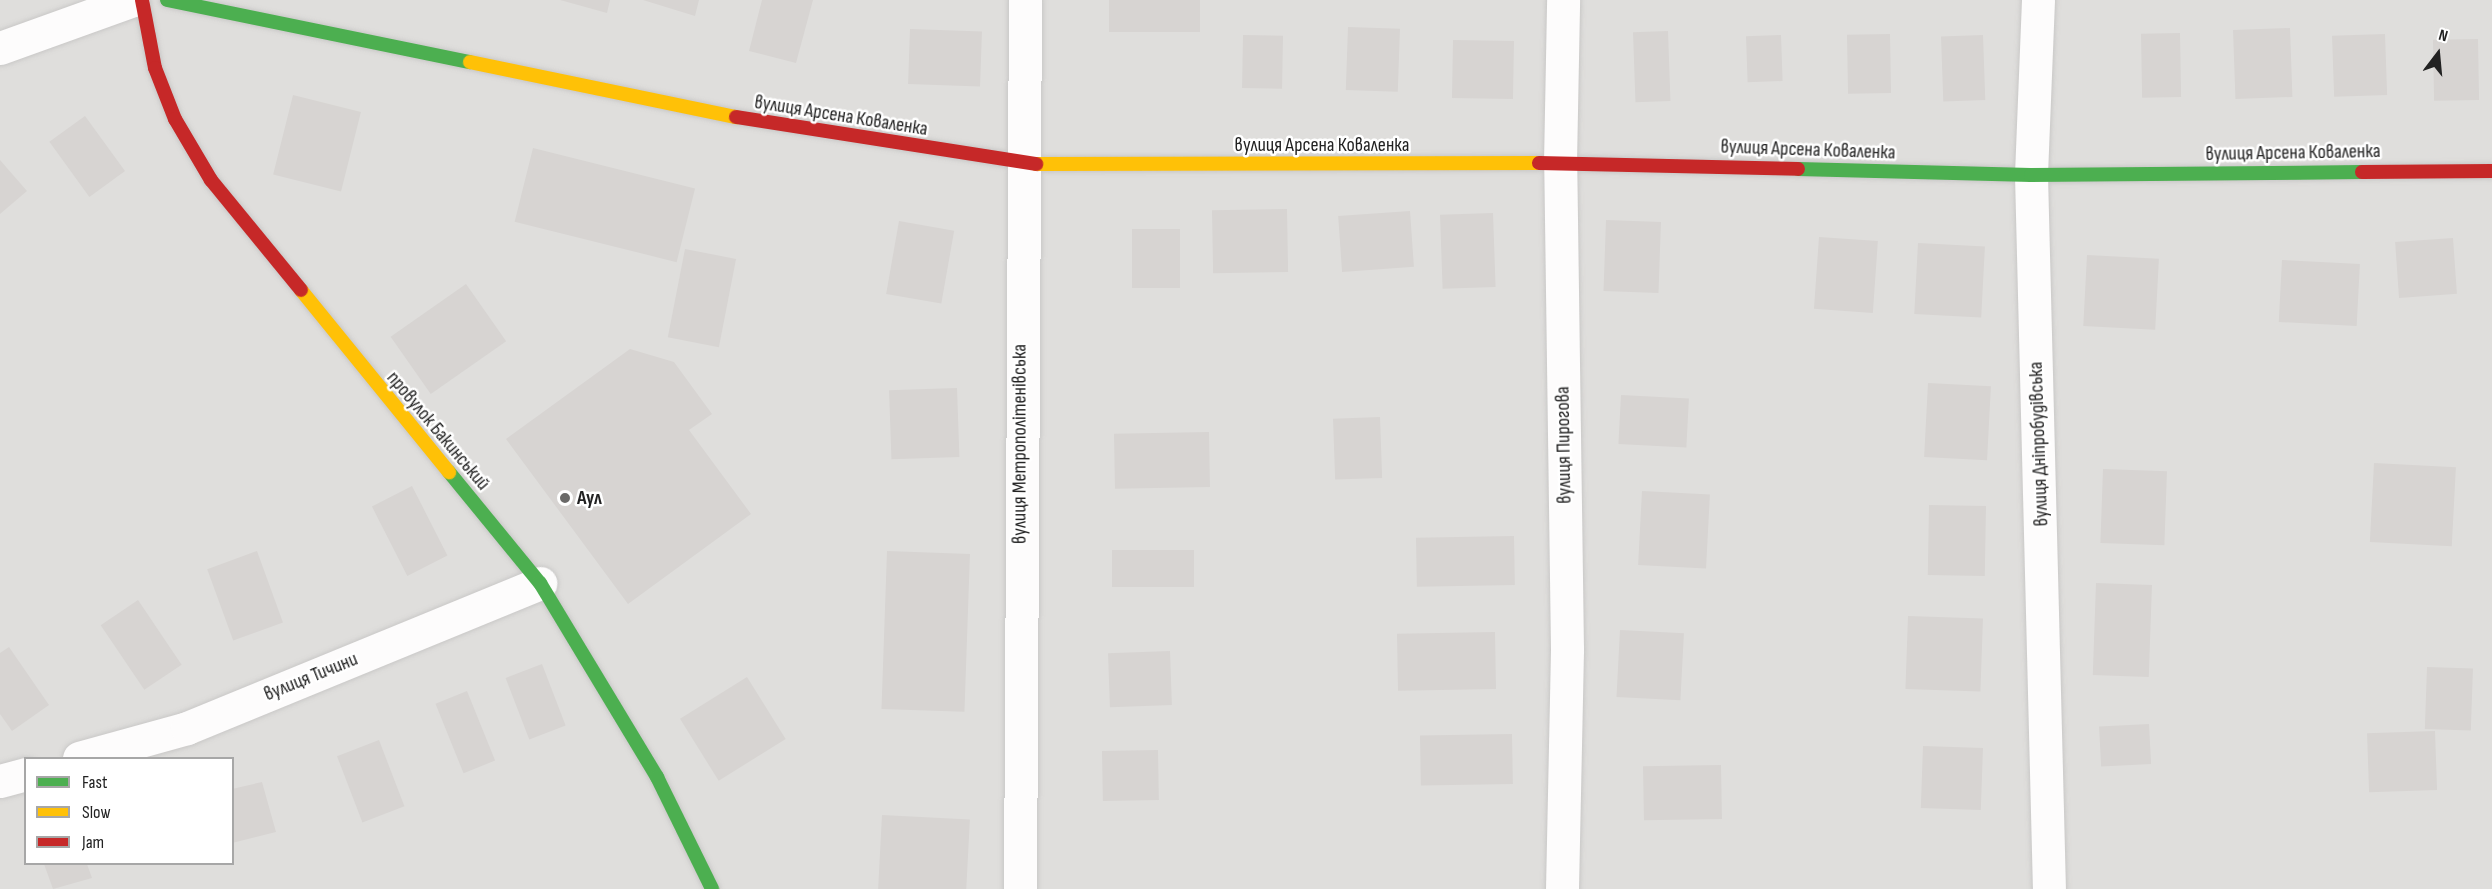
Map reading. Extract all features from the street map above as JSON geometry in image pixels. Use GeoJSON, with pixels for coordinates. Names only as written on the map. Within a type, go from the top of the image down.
{"type":"FeatureCollection","features":[{"type":"Feature","properties":{"kind":"street"},"geometry":{"type":"LineString","coordinates":[[0,48],[133,0]]}},
{"type":"Feature","properties":{"kind":"street","name":"провулок Бакинський"},"geometry":{"type":"LineString","coordinates":[[142,0],[155,68],[175,119],[210,180],[540,583],[657,777],[712,889]]}},
{"type":"Feature","properties":{"kind":"street","name":"вулиця Арсена Коваленка"},"geometry":{"type":"LineString","coordinates":[[167,0],[772,125],[1021,164],[1560,163],[2031,175],[2492,171]]}},
{"type":"Feature","properties":{"kind":"street","name":"вулиця Метрополітенівська"},"geometry":{"type":"LineString","coordinates":[[1020,889],[1021,164],[1025,0]]}},
{"type":"Feature","properties":{"kind":"street","name":"вулиця Пирогова"},"geometry":{"type":"LineString","coordinates":[[1563,0],[1560,163],[1567,650],[1563,889]]}},
{"type":"Feature","properties":{"kind":"street","name":"вулиця Дніпробудівська"},"geometry":{"type":"LineString","coordinates":[[2038,0],[2031,175],[2049,889]]}},
{"type":"Feature","properties":{"kind":"street","name":"вулиця Тичини"},"geometry":{"type":"LineString","coordinates":[[86,757],[187,728],[540,583]]}},
{"type":"Feature","properties":{"kind":"street"},"geometry":{"type":"LineString","coordinates":[[0,781],[24,775]]}},
{"type":"Feature","properties":{"kind":"shaded area"},"geometry":{"type":"Polygon","coordinates":[[[0,0],[2492,0],[2492,889],[0,889],[0,0]]]}},
{"type":"Feature","properties":{"kind":"building"},"geometry":{"type":"Polygon","coordinates":[[[560,0],[610,0],[607,13],[560,0]]]}},
{"type":"Feature","properties":{"kind":"building"},"geometry":{"type":"Polygon","coordinates":[[[643,0],[699,0],[695,16],[643,0]]]}},
{"type":"Feature","properties":{"kind":"building"},"geometry":{"type":"Polygon","coordinates":[[[762,0],[813,0],[796,63],[749,51],[762,0]]]}},
{"type":"Feature","properties":{"kind":"building"},"geometry":{"type":"Polygon","coordinates":[[[1109,0],[1200,0],[1200,32],[1109,32],[1109,0]]]}},
{"type":"Feature","properties":{"kind":"building"},"geometry":{"type":"Polygon","coordinates":[[[1348,27],[1400,29],[1398,92],[1346,90],[1348,27]]]}},
{"type":"Feature","properties":{"kind":"building"},"geometry":{"type":"Polygon","coordinates":[[[2290,28],[2292,97],[2235,99],[2233,30],[2290,28]]]}},
{"type":"Feature","properties":{"kind":"building"},"geometry":{"type":"Polygon","coordinates":[[[910,29],[982,32],[980,86],[908,84],[910,29]]]}},
{"type":"Feature","properties":{"kind":"building"},"geometry":{"type":"Polygon","coordinates":[[[1668,31],[1670,101],[1635,102],[1633,32],[1668,31]]]}},
{"type":"Feature","properties":{"kind":"building"},"geometry":{"type":"Polygon","coordinates":[[[2180,33],[2181,97],[2142,98],[2141,34],[2180,33]]]}},
{"type":"Feature","properties":{"kind":"building"},"geometry":{"type":"Polygon","coordinates":[[[1890,34],[1891,93],[1848,94],[1847,35],[1890,34]]]}},
{"type":"Feature","properties":{"kind":"building"},"geometry":{"type":"Polygon","coordinates":[[[2385,34],[2387,95],[2334,97],[2332,36],[2385,34]]]}},
{"type":"Feature","properties":{"kind":"building"},"geometry":{"type":"Polygon","coordinates":[[[1243,35],[1283,36],[1282,89],[1242,88],[1243,35]]]}},
{"type":"Feature","properties":{"kind":"building"},"geometry":{"type":"Polygon","coordinates":[[[1781,35],[1783,81],[1748,82],[1746,36],[1781,35]]]}},
{"type":"Feature","properties":{"kind":"building"},"geometry":{"type":"Polygon","coordinates":[[[1983,35],[1985,100],[1943,101],[1941,36],[1983,35]]]}},
{"type":"Feature","properties":{"kind":"building"},"geometry":{"type":"Polygon","coordinates":[[[2478,39],[2479,100],[2434,101],[2433,40],[2478,39]]]}},
{"type":"Feature","properties":{"kind":"building"},"geometry":{"type":"Polygon","coordinates":[[[1453,40],[1514,41],[1513,99],[1452,98],[1453,40]]]}},
{"type":"Feature","properties":{"kind":"building"},"geometry":{"type":"Polygon","coordinates":[[[293,95],[361,112],[341,191],[273,175],[293,95]]]}},
{"type":"Feature","properties":{"kind":"building"},"geometry":{"type":"Polygon","coordinates":[[[85,116],[125,171],[89,197],[49,142],[85,116]]]}},
{"type":"Feature","properties":{"kind":"building"},"geometry":{"type":"Polygon","coordinates":[[[533,148],[695,188],[677,262],[515,222],[533,148]]]}},
{"type":"Feature","properties":{"kind":"building"},"geometry":{"type":"Polygon","coordinates":[[[0,160],[27,191],[0,214],[0,160]]]}},
{"type":"Feature","properties":{"kind":"building"},"geometry":{"type":"Polygon","coordinates":[[[1287,209],[1288,272],[1213,273],[1212,210],[1287,209]]]}},
{"type":"Feature","properties":{"kind":"building"},"geometry":{"type":"Polygon","coordinates":[[[1410,211],[1414,267],[1342,272],[1338,216],[1410,211]]]}},
{"type":"Feature","properties":{"kind":"building"},"geometry":{"type":"Polygon","coordinates":[[[1493,213],[1496,287],[1443,289],[1440,215],[1493,213]]]}},
{"type":"Feature","properties":{"kind":"building"},"geometry":{"type":"Polygon","coordinates":[[[1606,220],[1661,222],[1658,293],[1604,291],[1606,220]]]}},
{"type":"Feature","properties":{"kind":"building"},"geometry":{"type":"Polygon","coordinates":[[[899,221],[954,231],[941,304],[886,294],[899,221]]]}},
{"type":"Feature","properties":{"kind":"building"},"geometry":{"type":"Polygon","coordinates":[[[1132,229],[1180,229],[1180,288],[1132,288],[1132,229]]]}},
{"type":"Feature","properties":{"kind":"building"},"geometry":{"type":"Polygon","coordinates":[[[1819,237],[1878,241],[1873,313],[1814,309],[1819,237]]]}},
{"type":"Feature","properties":{"kind":"building"},"geometry":{"type":"Polygon","coordinates":[[[2453,238],[2457,294],[2399,298],[2395,242],[2453,238]]]}},
{"type":"Feature","properties":{"kind":"building"},"geometry":{"type":"Polygon","coordinates":[[[1918,243],[1985,247],[1981,317],[1914,314],[1918,243]]]}},
{"type":"Feature","properties":{"kind":"building"},"geometry":{"type":"Polygon","coordinates":[[[685,249],[736,259],[719,347],[668,337],[685,249]]]}},
{"type":"Feature","properties":{"kind":"building"},"geometry":{"type":"Polygon","coordinates":[[[2087,255],[2159,259],[2155,330],[2083,326],[2087,255]]]}},
{"type":"Feature","properties":{"kind":"building"},"geometry":{"type":"Polygon","coordinates":[[[2282,260],[2360,264],[2357,326],[2279,322],[2282,260]]]}},
{"type":"Feature","properties":{"kind":"building"},"geometry":{"type":"Polygon","coordinates":[[[466,284],[506,341],[431,394],[391,337],[466,284]]]}},
{"type":"Feature","properties":{"kind":"building"},"geometry":{"type":"Polygon","coordinates":[[[630,349],[674,362],[712,414],[689,430],[751,514],[628,604],[506,439],[630,349]]]}},
{"type":"Feature","properties":{"kind":"building"},"geometry":{"type":"Polygon","coordinates":[[[1928,383],[1991,386],[1987,460],[1924,457],[1928,383]]]}},
{"type":"Feature","properties":{"kind":"building"},"geometry":{"type":"Polygon","coordinates":[[[957,388],[959,457],[891,459],[889,390],[957,388]]]}},
{"type":"Feature","properties":{"kind":"building"},"geometry":{"type":"Polygon","coordinates":[[[1621,395],[1689,399],[1686,447],[1618,444],[1621,395]]]}},
{"type":"Feature","properties":{"kind":"building"},"geometry":{"type":"Polygon","coordinates":[[[1380,417],[1382,478],[1335,480],[1333,419],[1380,417]]]}},
{"type":"Feature","properties":{"kind":"building"},"geometry":{"type":"Polygon","coordinates":[[[1209,432],[1210,487],[1115,489],[1114,434],[1209,432]]]}},
{"type":"Feature","properties":{"kind":"building"},"geometry":{"type":"Polygon","coordinates":[[[2374,463],[2456,467],[2452,546],[2370,542],[2374,463]]]}},
{"type":"Feature","properties":{"kind":"building"},"geometry":{"type":"Polygon","coordinates":[[[2103,469],[2167,471],[2164,545],[2100,543],[2103,469]]]}},
{"type":"Feature","properties":{"kind":"building"},"geometry":{"type":"Polygon","coordinates":[[[412,486],[447,555],[407,576],[372,506],[412,486]]]}},
{"type":"Feature","properties":{"kind":"building"},"geometry":{"type":"Polygon","coordinates":[[[1642,491],[1710,495],[1706,568],[1638,565],[1642,491]]]}},
{"type":"Feature","properties":{"kind":"building"},"geometry":{"type":"Polygon","coordinates":[[[1929,505],[1986,506],[1985,576],[1928,575],[1929,505]]]}},
{"type":"Feature","properties":{"kind":"building"},"geometry":{"type":"Polygon","coordinates":[[[1514,536],[1515,585],[1417,587],[1416,538],[1514,536]]]}},
{"type":"Feature","properties":{"kind":"building"},"geometry":{"type":"Polygon","coordinates":[[[1112,550],[1194,550],[1194,587],[1112,587],[1112,550]]]}},
{"type":"Feature","properties":{"kind":"building"},"geometry":{"type":"Polygon","coordinates":[[[257,551],[283,622],[233,641],[207,569],[257,551]]]}},
{"type":"Feature","properties":{"kind":"building"},"geometry":{"type":"Polygon","coordinates":[[[887,551],[970,554],[964,712],[881,709],[887,551]]]}},
{"type":"Feature","properties":{"kind":"building"},"geometry":{"type":"Polygon","coordinates":[[[2096,583],[2152,585],[2149,677],[2093,675],[2096,583]]]}},
{"type":"Feature","properties":{"kind":"building"},"geometry":{"type":"Polygon","coordinates":[[[138,600],[182,665],[144,690],[101,625],[138,600]]]}},
{"type":"Feature","properties":{"kind":"building"},"geometry":{"type":"Polygon","coordinates":[[[1908,616],[1983,619],[1980,692],[1905,689],[1908,616]]]}},
{"type":"Feature","properties":{"kind":"building"},"geometry":{"type":"Polygon","coordinates":[[[1620,630],[1684,633],[1680,700],[1616,697],[1620,630]]]}},
{"type":"Feature","properties":{"kind":"building"},"geometry":{"type":"Polygon","coordinates":[[[1495,632],[1496,689],[1398,691],[1397,634],[1495,632]]]}},
{"type":"Feature","properties":{"kind":"building"},"geometry":{"type":"Polygon","coordinates":[[[9,647],[49,705],[12,731],[0,714],[0,653],[9,647]]]}},
{"type":"Feature","properties":{"kind":"building"},"geometry":{"type":"Polygon","coordinates":[[[1170,651],[1172,705],[1110,707],[1108,653],[1170,651]]]}},
{"type":"Feature","properties":{"kind":"building"},"geometry":{"type":"Polygon","coordinates":[[[542,664],[566,726],[529,740],[506,678],[542,664]]]}},
{"type":"Feature","properties":{"kind":"building"},"geometry":{"type":"Polygon","coordinates":[[[2427,667],[2473,669],[2471,731],[2425,729],[2427,667]]]}},
{"type":"Feature","properties":{"kind":"building"},"geometry":{"type":"Polygon","coordinates":[[[747,677],[786,739],[719,781],[680,719],[747,677]]]}},
{"type":"Feature","properties":{"kind":"building"},"geometry":{"type":"Polygon","coordinates":[[[467,691],[495,761],[464,773],[435,704],[467,691]]]}},
{"type":"Feature","properties":{"kind":"building"},"geometry":{"type":"Polygon","coordinates":[[[2149,724],[2151,764],[2101,767],[2099,727],[2149,724]]]}},
{"type":"Feature","properties":{"kind":"building"},"geometry":{"type":"Polygon","coordinates":[[[2435,731],[2437,790],[2369,792],[2367,733],[2435,731]]]}},
{"type":"Feature","properties":{"kind":"building"},"geometry":{"type":"Polygon","coordinates":[[[1512,734],[1513,784],[1421,786],[1420,736],[1512,734]]]}},
{"type":"Feature","properties":{"kind":"building"},"geometry":{"type":"Polygon","coordinates":[[[379,740],[404,806],[362,822],[337,756],[379,740]]]}},
{"type":"Feature","properties":{"kind":"building"},"geometry":{"type":"Polygon","coordinates":[[[1923,746],[1983,748],[1981,810],[1921,808],[1923,746]]]}},
{"type":"Feature","properties":{"kind":"building"},"geometry":{"type":"Polygon","coordinates":[[[1158,750],[1159,800],[1103,801],[1102,751],[1158,750]]]}},
{"type":"Feature","properties":{"kind":"building"},"geometry":{"type":"Polygon","coordinates":[[[1721,765],[1722,819],[1644,820],[1643,766],[1721,765]]]}},
{"type":"Feature","properties":{"kind":"building"},"geometry":{"type":"Polygon","coordinates":[[[262,782],[276,832],[234,842],[234,789],[262,782]]]}},
{"type":"Feature","properties":{"kind":"building"},"geometry":{"type":"Polygon","coordinates":[[[882,815],[970,820],[966,889],[878,889],[882,815]]]}},
{"type":"Feature","properties":{"kind":"building"},"geometry":{"type":"Polygon","coordinates":[[[44,865],[87,865],[92,878],[53,889],[44,865]]]}},
{"type":"Feature","properties":{"kind":"traffic: fast"},"geometry":{"type":"LineString","coordinates":[[167,0],[470,62]]}},
{"type":"Feature","properties":{"kind":"traffic: fast"},"geometry":{"type":"LineString","coordinates":[[1798,169],[2031,175],[2362,172]]}},
{"type":"Feature","properties":{"kind":"traffic: fast"},"geometry":{"type":"LineString","coordinates":[[449,472],[540,583],[657,777],[712,889]]}},
{"type":"Feature","properties":{"kind":"traffic: slow"},"geometry":{"type":"LineString","coordinates":[[470,62],[736,117]]}},
{"type":"Feature","properties":{"kind":"traffic: slow"},"geometry":{"type":"LineString","coordinates":[[1036,164],[1539,163]]}},
{"type":"Feature","properties":{"kind":"traffic: slow"},"geometry":{"type":"LineString","coordinates":[[301,290],[449,472]]}},
{"type":"Feature","properties":{"kind":"traffic: jam"},"geometry":{"type":"LineString","coordinates":[[142,0],[155,68],[175,119],[211,180],[301,290]]}},
{"type":"Feature","properties":{"kind":"traffic: jam"},"geometry":{"type":"LineString","coordinates":[[736,117],[1036,164]]}},
{"type":"Feature","properties":{"kind":"traffic: jam"},"geometry":{"type":"LineString","coordinates":[[1539,163],[1798,169]]}},
{"type":"Feature","properties":{"kind":"traffic: jam"},"geometry":{"type":"LineString","coordinates":[[2362,172],[2492,171]]}},
{"type":"Feature","properties":{"kind":"place","name":"Аул"},"geometry":{"type":"Point","coordinates":[565,498]}}]}
